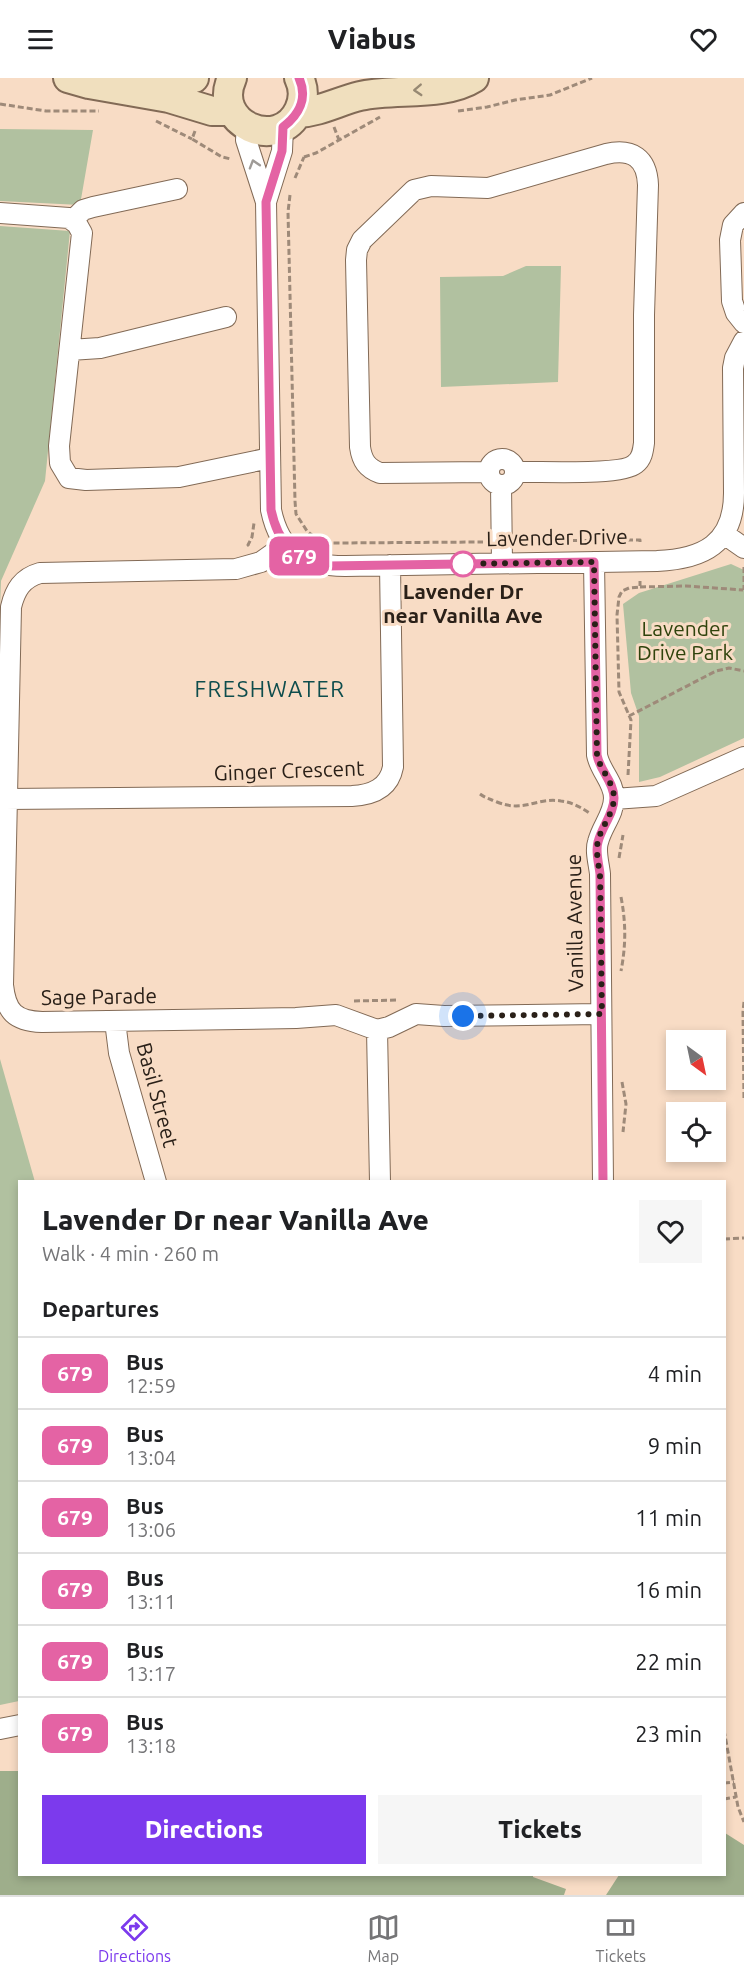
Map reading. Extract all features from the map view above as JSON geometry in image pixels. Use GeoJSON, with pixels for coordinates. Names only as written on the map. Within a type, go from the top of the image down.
{"type":"FeatureCollection","features":[{"type":"Feature","properties":{"kind":"main road"},"geometry":{"type":"LineString","coordinates":[[68,78],[89,84],[169,98],[239,119],[258,130],[271,131],[290,120],[344,100],[370,94],[455,86],[474,78]]}},
{"type":"Feature","properties":{"kind":"main road"},"geometry":{"type":"LineString","coordinates":[[149,78],[167,80],[194,78]]}},
{"type":"Feature","properties":{"kind":"main road"},"geometry":{"type":"LineString","coordinates":[[232,78],[228,101],[239,119]]}},
{"type":"Feature","properties":{"kind":"main road"},"geometry":{"type":"LineString","coordinates":[[290,120],[302,103],[303,92],[299,78]]}},
{"type":"Feature","properties":{"kind":"street"},"geometry":{"type":"LineString","coordinates":[[239,119],[266,202],[271,510],[275,527],[285,545]]}},
{"type":"Feature","properties":{"kind":"street"},"geometry":{"type":"LineString","coordinates":[[266,202],[290,120]]}},
{"type":"Feature","properties":{"kind":"street"},"geometry":{"type":"LineString","coordinates":[[626,152],[640,161],[648,177],[644,315],[644,443],[641,458],[634,465],[618,471],[502,477],[380,473],[370,468],[363,459],[360,447],[356,260],[358,246],[366,235],[406,197],[420,188],[431,186],[488,188],[606,154],[626,152]]}},
{"type":"Feature","properties":{"kind":"street"},"geometry":{"type":"LineString","coordinates":[[73,220],[83,210],[93,207],[177,189]]}},
{"type":"Feature","properties":{"kind":"street"},"geometry":{"type":"LineString","coordinates":[[0,213],[64,217],[73,220],[80,228],[82,238],[59,457],[62,468],[69,477],[86,480],[179,477],[270,458]]}},
{"type":"Feature","properties":{"kind":"street"},"geometry":{"type":"LineString","coordinates":[[744,213],[733,225],[730,240],[732,301],[736,313],[744,323]]}},
{"type":"Feature","properties":{"kind":"street"},"geometry":{"type":"LineString","coordinates":[[70,350],[100,348],[226,317]]}},
{"type":"Feature","properties":{"kind":"street"},"geometry":{"type":"LineString","coordinates":[[744,341],[735,358],[733,368],[734,505],[724,534],[744,548]]}},
{"type":"Feature","properties":{"kind":"street"},"geometry":{"type":"LineString","coordinates":[[502,477],[502,563]]}},
{"type":"Feature","properties":{"kind":"street","name":"Lavender Drive"},"geometry":{"type":"LineString","coordinates":[[285,545],[298,556],[316,564],[328,566],[676,560],[710,549],[724,534]]}},
{"type":"Feature","properties":{"kind":"street","name":"Sage Parade"},"geometry":{"type":"LineString","coordinates":[[285,545],[261,562],[243,568],[46,572],[33,574],[16,591],[11,607],[3,985],[6,1002],[18,1017],[33,1022],[296,1018],[336,1015],[377,1030]]}},
{"type":"Feature","properties":{"kind":"street"},"geometry":{"type":"LineString","coordinates":[[594,562],[597,755],[598,762],[611,786],[614,799],[656,796],[744,757]]}},
{"type":"Feature","properties":{"kind":"street","name":"Ginger Crescent"},"geometry":{"type":"LineString","coordinates":[[7,799],[352,796],[374,793],[387,783],[393,767],[390,565]]}},
{"type":"Feature","properties":{"kind":"street","name":"Vanilla Avenue"},"geometry":{"type":"LineString","coordinates":[[603,1180],[600,874],[597,848],[612,811],[614,799]]}},
{"type":"Feature","properties":{"kind":"street"},"geometry":{"type":"LineString","coordinates":[[380,1180],[377,1030],[421,1013],[444,1016],[602,1014]]}},
{"type":"Feature","properties":{"kind":"street","name":"Basil Street"},"geometry":{"type":"LineString","coordinates":[[115,1021],[119,1053],[155,1180]]}},
{"type":"Feature","properties":{"kind":"street"},"geometry":{"type":"LineString","coordinates":[[0,1729],[18,1725]]}},
{"type":"Feature","properties":{"kind":"path"},"geometry":{"type":"LineString","coordinates":[[454,111],[550,96],[592,78]]}},
{"type":"Feature","properties":{"kind":"path"},"geometry":{"type":"LineString","coordinates":[[0,104],[46,111],[106,111]]}},
{"type":"Feature","properties":{"kind":"path"},"geometry":{"type":"LineString","coordinates":[[297,157],[316,153],[386,115]]}},
{"type":"Feature","properties":{"kind":"path"},"geometry":{"type":"LineString","coordinates":[[153,120],[222,157],[232,159]]}},
{"type":"Feature","properties":{"kind":"path"},"geometry":{"type":"LineString","coordinates":[[192,139],[198,124]]}},
{"type":"Feature","properties":{"kind":"path"},"geometry":{"type":"LineString","coordinates":[[293,182],[304,157]]}},
{"type":"Feature","properties":{"kind":"path"},"geometry":{"type":"LineString","coordinates":[[290,192],[288,212],[295,507],[298,519],[313,536],[341,544],[491,542]]}},
{"type":"Feature","properties":{"kind":"path"},"geometry":{"type":"LineString","coordinates":[[253,549],[248,545],[254,532],[253,523],[259,522]]}},
{"type":"Feature","properties":{"kind":"path"},"geometry":{"type":"LineString","coordinates":[[516,541],[640,540],[640,548]]}},
{"type":"Feature","properties":{"kind":"path"},"geometry":{"type":"LineString","coordinates":[[628,778],[631,725],[619,692],[617,633],[620,594],[626,589],[640,587],[686,586],[744,590],[744,567]]}},
{"type":"Feature","properties":{"kind":"path"},"geometry":{"type":"LineString","coordinates":[[640,575],[640,587]]}},
{"type":"Feature","properties":{"kind":"path"},"geometry":{"type":"LineString","coordinates":[[629,716],[716,671],[729,668],[744,671]]}},
{"type":"Feature","properties":{"kind":"path"},"geometry":{"type":"LineString","coordinates":[[480,794],[510,807],[523,807],[560,800],[570,802],[595,816]]}},
{"type":"Feature","properties":{"kind":"path"},"geometry":{"type":"LineString","coordinates":[[619,860],[618,852],[624,832]]}},
{"type":"Feature","properties":{"kind":"path"},"geometry":{"type":"LineString","coordinates":[[620,892],[626,940],[621,977]]}},
{"type":"Feature","properties":{"kind":"path"},"geometry":{"type":"LineString","coordinates":[[345,1001],[405,1000]]}},
{"type":"Feature","properties":{"kind":"path"},"geometry":{"type":"LineString","coordinates":[[744,1002],[744,1100]]}},
{"type":"Feature","properties":{"kind":"path"},"geometry":{"type":"LineString","coordinates":[[622,1080],[626,1104],[623,1137]]}},
{"type":"Feature","properties":{"kind":"path"},"geometry":{"type":"LineString","coordinates":[[726,1239],[744,1238]]}},
{"type":"Feature","properties":{"kind":"path"},"geometry":{"type":"LineString","coordinates":[[726,1740],[736,1797],[744,1822]]}},
{"type":"Feature","properties":{"kind":"path"},"geometry":{"type":"LineString","coordinates":[[726,1783],[734,1782]]}},
{"type":"Feature","properties":{"kind":"path"},"geometry":{"type":"LineString","coordinates":[[726,1799],[736,1797]]}},
{"type":"Feature","properties":{"kind":"green space"},"geometry":{"type":"Polygon","coordinates":[[[0,129],[93,130],[80,205],[0,201],[0,129]]]}},
{"type":"Feature","properties":{"kind":"green space"},"geometry":{"type":"Polygon","coordinates":[[[0,226],[70,231],[45,481],[1,581],[0,608],[0,226]]]}},
{"type":"Feature","properties":{"kind":"green space"},"geometry":{"type":"Polygon","coordinates":[[[526,266],[561,266],[558,382],[441,387],[440,277],[503,276],[526,266]]]}},
{"type":"Feature","properties":{"kind":"green space","name":"Lavender Drive Park"},"geometry":{"type":"Polygon","coordinates":[[[731,564],[744,570],[744,738],[660,777],[639,782],[639,716],[631,693],[623,604],[639,593],[731,564]]]}},
{"type":"Feature","properties":{"kind":"green space"},"geometry":{"type":"Polygon","coordinates":[[[0,1059],[34,1180],[18,1180],[18,1701],[0,1705],[0,1059]]]}},
{"type":"Feature","properties":{"kind":"green space"},"geometry":{"type":"Polygon","coordinates":[[[0,1771],[18,1771],[18,1876],[533,1876],[566,1889],[564,1895],[0,1895],[0,1771]]]}},
{"type":"Feature","properties":{"kind":"green space"},"geometry":{"type":"Polygon","coordinates":[[[726,1834],[744,1845],[744,1895],[606,1895],[618,1876],[726,1876],[726,1834]]]}},
{"type":"Feature","properties":{"kind":"bus line","name":"679"},"geometry":{"type":"LineString","coordinates":[[299,78],[303,92],[302,103],[298,113],[283,127],[282,151],[266,202],[271,510],[279,536],[285,545],[306,561],[328,566],[594,562],[597,755],[601,769],[613,791],[614,799],[612,811],[597,848],[600,874],[603,1180]]}},
{"type":"Feature","properties":{"kind":"place","name":"Lavender Dr near Vanilla Ave"},"geometry":{"type":"Point","coordinates":[463,564]}},
{"type":"Feature","properties":{"kind":"district","name":"FRESHWATER"},"geometry":{"type":"Point","coordinates":[270,689]}},
{"type":"Feature","properties":{"kind":"route"},"geometry":{"type":"LineString","coordinates":[[463,564],[457,564],[594,562],[597,755],[601,769],[613,791],[614,799],[612,811],[597,848],[600,874],[602,1014],[463,1016]]}}]}
